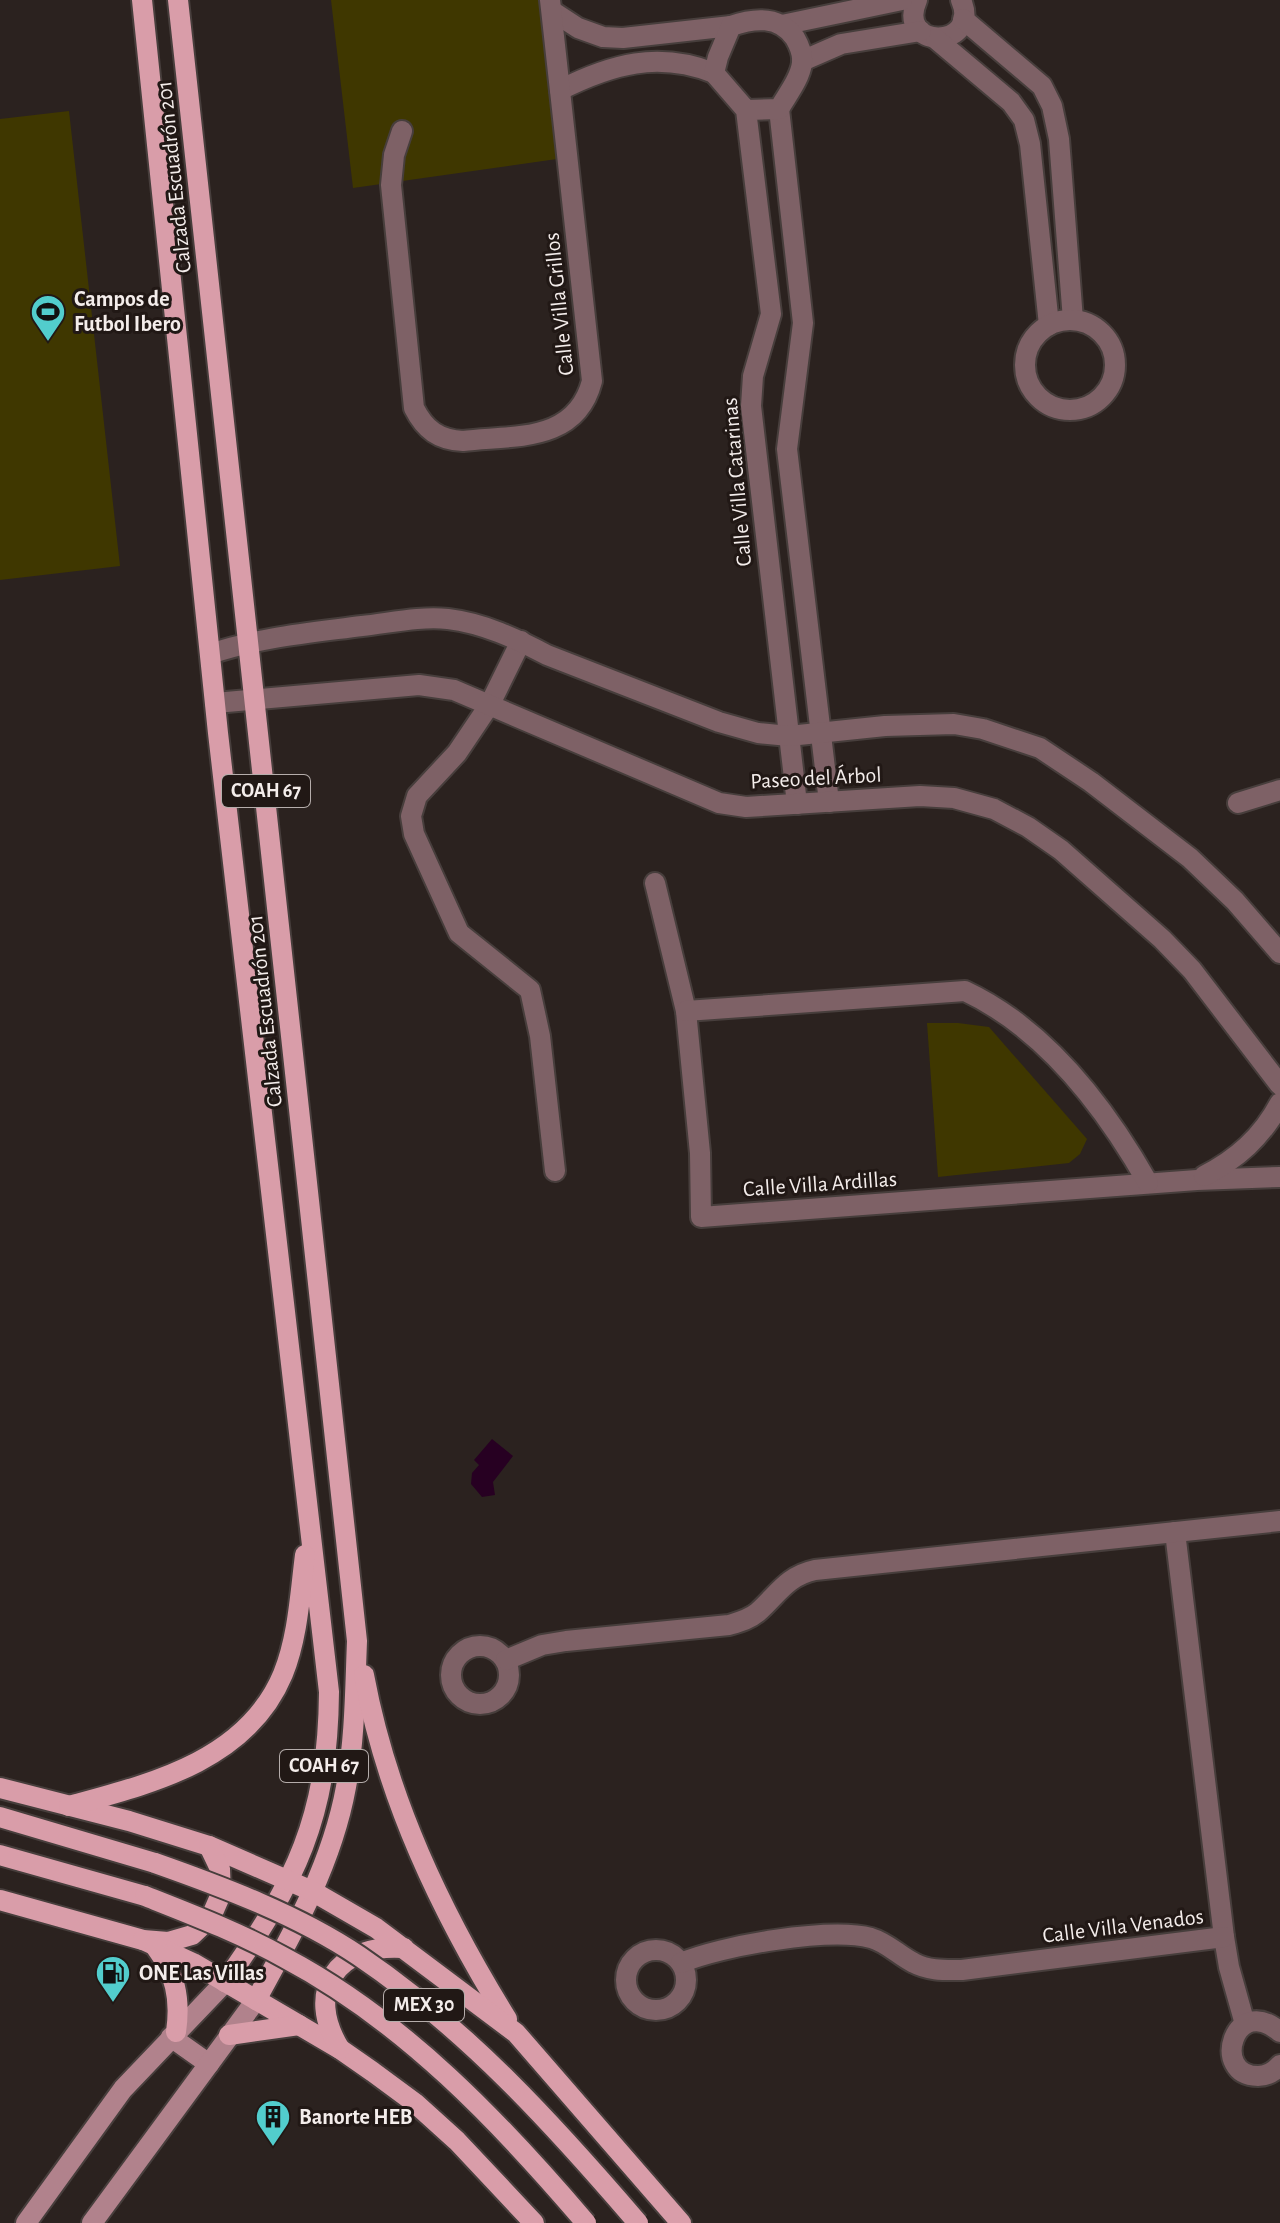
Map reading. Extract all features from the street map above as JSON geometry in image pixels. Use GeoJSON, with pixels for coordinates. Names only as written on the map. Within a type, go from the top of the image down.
{"type":"FeatureCollection","features":[{"type":"Feature","properties":{"kind":"main road","name":"Calzada Escuadrón 201"},"geometry":{"type":"LineString","coordinates":[[142,0],[215,703],[329,1692],[329,1732],[314,1818],[290,1881],[266,1924],[225,1982]]}},
{"type":"Feature","properties":{"kind":"main road","name":"Calzada Escuadrón 201"},"geometry":{"type":"LineString","coordinates":[[178,0],[357,1641],[352,1750],[346,1790],[326,1860],[256,2000]]}},
{"type":"Feature","properties":{"kind":"main road"},"geometry":{"type":"LineString","coordinates":[[68,1807],[159,1781],[202,1760],[235,1738],[265,1709],[291,1650],[308,1527]]}},
{"type":"Feature","properties":{"kind":"main road"},"geometry":{"type":"LineString","coordinates":[[357,1641],[370,1710],[389,1778],[415,1846],[450,1922],[516,2033],[681,2223]]}},
{"type":"Feature","properties":{"kind":"main road"},"geometry":{"type":"LineString","coordinates":[[0,1788],[129,1821],[209,1846],[312,1891],[404,1948],[516,2033]]}},
{"type":"Feature","properties":{"kind":"main road","name":"MEX 30"},"geometry":{"type":"LineString","coordinates":[[0,1817],[225,1887],[357,1955],[443,2019],[507,2079],[568,2142],[638,2223]]}},
{"type":"Feature","properties":{"kind":"main road"},"geometry":{"type":"LineString","coordinates":[[149,1943],[168,1942],[192,1935],[211,1917],[221,1894],[220,1869],[209,1846]]}},
{"type":"Feature","properties":{"kind":"main road","name":"MEX 30"},"geometry":{"type":"LineString","coordinates":[[0,1855],[145,1896],[229,1930],[287,1959],[384,2023],[435,2066],[487,2113],[586,2223]]}},
{"type":"Feature","properties":{"kind":"main road"},"geometry":{"type":"LineString","coordinates":[[0,1900],[149,1943],[193,1963],[340,2049],[415,2103],[457,2141],[534,2223]]}},
{"type":"Feature","properties":{"kind":"main road"},"geometry":{"type":"LineString","coordinates":[[149,1943],[171,1971],[176,1986],[178,2016],[174,2034],[209,2064]]}},
{"type":"Feature","properties":{"kind":"main road"},"geometry":{"type":"LineString","coordinates":[[340,2049],[327,2029],[324,2007],[328,1984],[341,1965],[360,1951],[382,1946],[404,1948]]}},
{"type":"Feature","properties":{"kind":"main road","name":"COAH 67"},"geometry":{"type":"LineString","coordinates":[[26,2223],[123,2089],[225,1982]]}},
{"type":"Feature","properties":{"kind":"main road","name":"COAH 67"},"geometry":{"type":"LineString","coordinates":[[92,2223],[256,2000]]}},
{"type":"Feature","properties":{"kind":"main road"},"geometry":{"type":"LineString","coordinates":[[229,2035],[299,2025]]}},
{"type":"Feature","properties":{"kind":"street"},"geometry":{"type":"LineString","coordinates":[[782,25],[902,0]]}},
{"type":"Feature","properties":{"kind":"street"},"geometry":{"type":"LineString","coordinates":[[917,0],[914,18],[928,35],[1011,102],[1024,120],[1030,144],[1049,325]]}},
{"type":"Feature","properties":{"kind":"street"},"geometry":{"type":"LineString","coordinates":[[551,6],[578,28],[603,37],[623,38],[731,26],[750,19],[782,25],[799,45],[802,61],[779,109],[803,323],[787,449],[829,802]]}},
{"type":"Feature","properties":{"kind":"street","name":"Calle Villa Grillos"},"geometry":{"type":"LineString","coordinates":[[402,131],[394,155],[391,185],[414,408],[422,423],[436,435],[463,441],[549,430],[567,423],[588,399],[592,381],[551,6]]}},
{"type":"Feature","properties":{"kind":"street"},"geometry":{"type":"LineString","coordinates":[[802,61],[841,44],[952,35],[958,30],[962,10]]}},
{"type":"Feature","properties":{"kind":"street"},"geometry":{"type":"LineString","coordinates":[[962,10],[1042,86],[1052,106],[1059,139],[1073,320]]}},
{"type":"Feature","properties":{"kind":"street"},"geometry":{"type":"LineString","coordinates":[[714,73],[731,26]]}},
{"type":"Feature","properties":{"kind":"street"},"geometry":{"type":"LineString","coordinates":[[560,90],[596,72],[629,64],[682,63],[714,73],[746,110],[779,109]]}},
{"type":"Feature","properties":{"kind":"street","name":"Calle Villa Catarinas"},"geometry":{"type":"LineString","coordinates":[[746,110],[771,314],[753,376],[751,406],[797,804]]}},
{"type":"Feature","properties":{"kind":"street"},"geometry":{"type":"LineString","coordinates":[[1073,320],[1087,323],[1108,341],[1114,355],[1115,369],[1111,383],[1092,404],[1065,410],[1039,398],[1031,387],[1026,373],[1030,345],[1038,333],[1049,325],[1073,320]]}},
{"type":"Feature","properties":{"kind":"street","name":"Paseo del Árbol"},"geometry":{"type":"LineString","coordinates":[[210,654],[250,641],[416,619],[448,619],[484,627],[719,722],[758,733],[789,736],[885,726],[954,724],[1011,736],[1040,748],[1091,782],[1190,858],[1235,901],[1280,953]]}},
{"type":"Feature","properties":{"kind":"street"},"geometry":{"type":"LineString","coordinates":[[521,641],[490,704],[457,753],[417,796],[411,816],[414,834],[459,933],[530,990],[540,1036],[555,1171]]}},
{"type":"Feature","properties":{"kind":"street","name":"Paseo del Árbol"},"geometry":{"type":"LineString","coordinates":[[215,703],[419,685],[454,690],[490,704],[719,803],[746,807],[920,796],[954,798],[994,809],[1061,850],[1162,939],[1192,970],[1280,1085]]}},
{"type":"Feature","properties":{"kind":"street"},"geometry":{"type":"LineString","coordinates":[[1238,803],[1280,790]]}},
{"type":"Feature","properties":{"kind":"street","name":"Calle Villa Ardillas"},"geometry":{"type":"LineString","coordinates":[[655,883],[686,1011],[700,1153],[701,1217],[1148,1183],[1280,1177]]}},
{"type":"Feature","properties":{"kind":"street"},"geometry":{"type":"LineString","coordinates":[[686,1011],[965,991],[980,998],[1021,1028],[1059,1061],[1093,1098],[1123,1139],[1148,1183]]}},
{"type":"Feature","properties":{"kind":"street","name":"Calle Villa Ardillas"},"geometry":{"type":"LineString","coordinates":[[1197,1180],[1225,1165],[1250,1145],[1271,1121],[1280,1103]]}},
{"type":"Feature","properties":{"kind":"street"},"geometry":{"type":"LineString","coordinates":[[506,1660],[542,1645],[566,1641],[729,1625],[758,1612],[787,1580],[815,1570],[1280,1521]]}},
{"type":"Feature","properties":{"kind":"street","name":"Calle Villa Venados"},"geometry":{"type":"LineString","coordinates":[[681,1963],[717,1951],[837,1934],[873,1939],[894,1948],[912,1962],[940,1970],[962,1970],[1224,1937],[1175,1532]]}},
{"type":"Feature","properties":{"kind":"street"},"geometry":{"type":"LineString","coordinates":[[1224,1937],[1245,2024]]}},
{"type":"Feature","properties":{"kind":"street"},"geometry":{"type":"LineString","coordinates":[[1280,2032],[1271,2024],[1258,2021],[1245,2024],[1235,2033],[1231,2046],[1233,2059],[1240,2070],[1252,2076],[1266,2076],[1280,2065]]}},
{"type":"Feature","properties":{"kind":"shaded area"},"geometry":{"type":"Polygon","coordinates":[[[331,0],[547,0],[564,158],[353,188],[331,0]]]}},
{"type":"Feature","properties":{"kind":"shaded area","name":"Campos de Futbol Ibero"},"geometry":{"type":"Polygon","coordinates":[[[69,111],[120,566],[0,580],[0,119],[69,111]]]}},
{"type":"Feature","properties":{"kind":"shaded area"},"geometry":{"type":"Polygon","coordinates":[[[927,1023],[989,1027],[1087,1139],[1080,1154],[1069,1163],[938,1177],[927,1023]]]}},
{"type":"Feature","properties":{"kind":"shaded area"},"geometry":{"type":"Polygon","coordinates":[[[492,1439],[513,1456],[493,1482],[495,1495],[482,1497],[471,1484],[472,1473],[479,1465],[474,1460],[492,1439]]]}},
{"type":"Feature","properties":{"kind":"place","name":"Campos de Futbol Ibero"},"geometry":{"type":"Point","coordinates":[48,343]}},
{"type":"Feature","properties":{"kind":"place","name":"ONE Las Villas"},"geometry":{"type":"Point","coordinates":[113,2004]}},
{"type":"Feature","properties":{"kind":"place","name":"Banorte HEB"},"geometry":{"type":"Point","coordinates":[273,2148]}}]}
